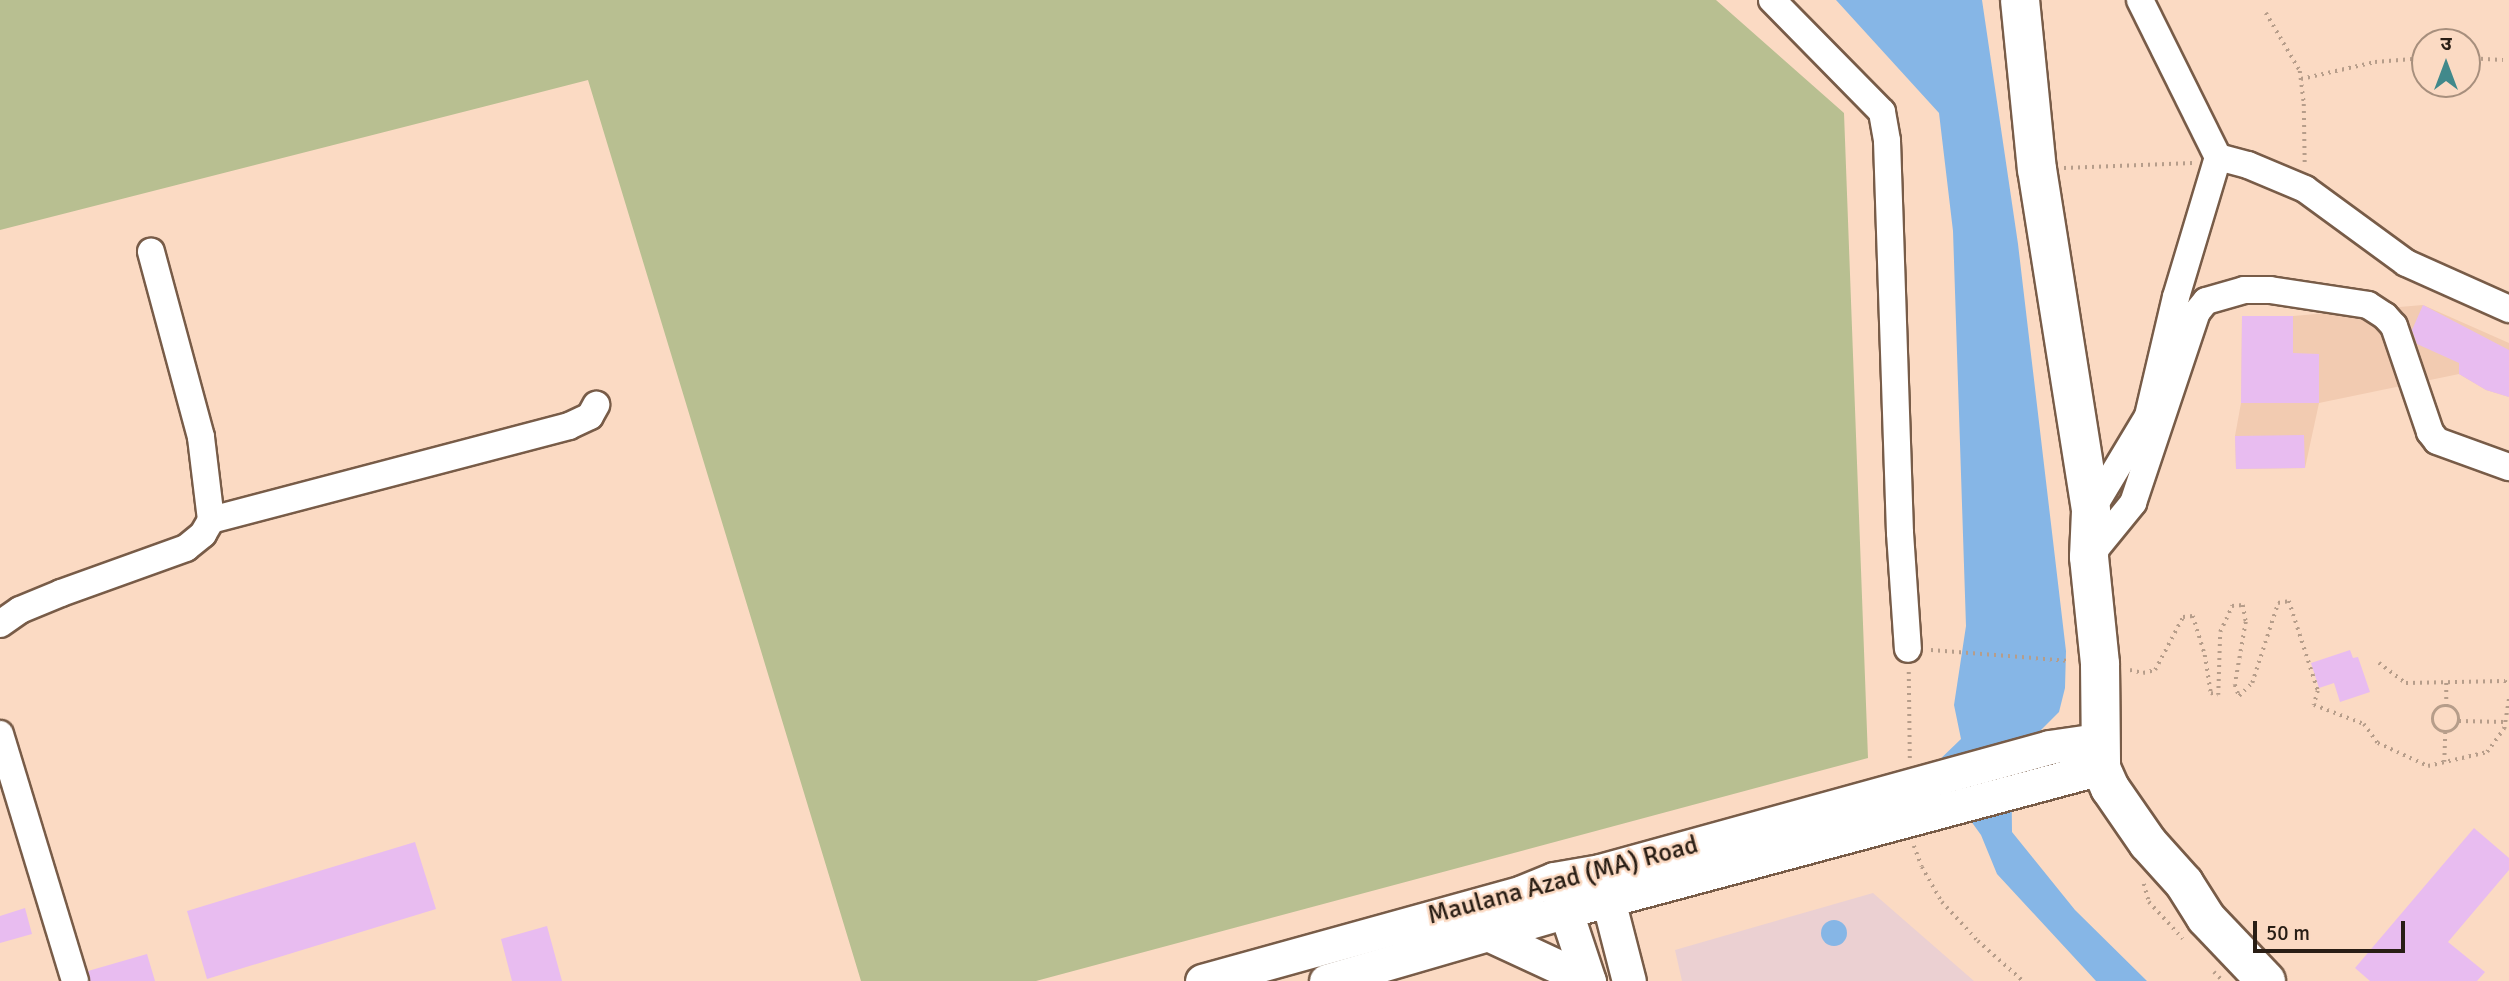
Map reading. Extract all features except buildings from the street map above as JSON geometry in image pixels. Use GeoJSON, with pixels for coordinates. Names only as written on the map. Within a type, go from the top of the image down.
{"type":"FeatureCollection","features":[{"type":"Feature","properties":{"kind":"highway"},"geometry":{"type":"LineString","coordinates":[[2001,0],[2017,172],[2066,411],[2091,510],[2076,758]]}},
{"type":"Feature","properties":{"kind":"highway"},"geometry":{"type":"LineString","coordinates":[[2020,0],[2066,411],[2067,512],[2079,662],[2076,758],[2184,883],[2206,919],[2266,981]]}},
{"type":"Feature","properties":{"kind":"main road","name":"Maulana Azad (MA) Road"},"geometry":{"type":"LineString","coordinates":[[1325,981],[1566,911],[1605,886],[1918,783],[2076,758]]}},
{"type":"Feature","properties":{"kind":"main road","name":"Maulana Azad (MA) Road"},"geometry":{"type":"LineString","coordinates":[[1202,981],[1522,892],[1554,879],[1605,886],[1916,817],[2076,758]]}},
{"type":"Feature","properties":{"kind":"main road"},"geometry":{"type":"LineString","coordinates":[[1554,879],[1589,981]]}},
{"type":"Feature","properties":{"kind":"main road"},"geometry":{"type":"LineString","coordinates":[[1605,886],[1629,981]]}},
{"type":"Feature","properties":{"kind":"main road"},"geometry":{"type":"LineString","coordinates":[[1490,935],[1589,981]]}},
{"type":"Feature","properties":{"kind":"street"},"geometry":{"type":"LineString","coordinates":[[1772,0],[1882,112],[1887,141],[1900,534],[1921,650]]}},
{"type":"Feature","properties":{"kind":"street"},"geometry":{"type":"LineString","coordinates":[[2091,510],[2148,416],[2176,297],[2218,157],[2140,0]]}},
{"type":"Feature","properties":{"kind":"street"},"geometry":{"type":"LineString","coordinates":[[2218,157],[2248,165],[2305,189],[2406,262],[2509,309]]}},
{"type":"Feature","properties":{"kind":"street"},"geometry":{"type":"LineString","coordinates":[[0,624],[20,610],[61,593],[186,548],[202,534],[211,520],[201,437],[151,252]]}},
{"type":"Feature","properties":{"kind":"street"},"geometry":{"type":"LineString","coordinates":[[2089,557],[2133,503],[2197,312],[2206,301],[2244,290],[2270,290],[2368,305],[2385,316],[2394,326],[2430,432],[2437,441],[2509,467]]}},
{"type":"Feature","properties":{"kind":"street"},"geometry":{"type":"LineString","coordinates":[[211,520],[569,426],[590,416],[596,405]]}},
{"type":"Feature","properties":{"kind":"street"},"geometry":{"type":"LineString","coordinates":[[0,734],[75,981]]}},
{"type":"Feature","properties":{"kind":"path"},"geometry":{"type":"LineString","coordinates":[[2266,13],[2300,71],[2305,189]]}},
{"type":"Feature","properties":{"kind":"path"},"geometry":{"type":"LineString","coordinates":[[2301,79],[2375,62],[2411,59]]}},
{"type":"Feature","properties":{"kind":"path"},"geometry":{"type":"LineString","coordinates":[[2481,59],[2502,60]]}},
{"type":"Feature","properties":{"kind":"path"},"geometry":{"type":"LineString","coordinates":[[2037,169],[2161,165],[2218,157]]}},
{"type":"Feature","properties":{"kind":"path"},"geometry":{"type":"LineString","coordinates":[[1918,783],[1921,650],[2083,662],[2143,673],[2155,670],[2183,617],[2193,616],[2205,655],[2211,693],[2218,695],[2220,632],[2232,606],[2243,605],[2246,622],[2235,685],[2239,696],[2252,683],[2278,603],[2290,601],[2318,691],[2314,705],[2364,724],[2378,743],[2428,766],[2487,752],[2505,722],[2509,698]]}},
{"type":"Feature","properties":{"kind":"path"},"geometry":{"type":"LineString","coordinates":[[2379,663],[2406,683],[2505,681],[2509,687]]}},
{"type":"Feature","properties":{"kind":"path"},"geometry":{"type":"LineString","coordinates":[[2446,681],[2446,706]]}},
{"type":"Feature","properties":{"kind":"path"},"geometry":{"type":"LineString","coordinates":[[2446,706],[2456,711],[2459,721],[2455,730],[2445,733],[2436,729],[2432,719],[2435,710],[2446,706]]}},
{"type":"Feature","properties":{"kind":"path"},"geometry":{"type":"LineString","coordinates":[[2459,721],[2505,722]]}},
{"type":"Feature","properties":{"kind":"path"},"geometry":{"type":"LineString","coordinates":[[2444,762],[2445,733]]}},
{"type":"Feature","properties":{"kind":"path"},"geometry":{"type":"LineString","coordinates":[[1916,817],[1922,867],[1942,902],[1978,941],[2023,981]]}},
{"type":"Feature","properties":{"kind":"shaded area"},"geometry":{"type":"Polygon","coordinates":[[[2423,305],[2509,343],[2509,397],[2486,390],[2459,374],[2319,403],[2305,468],[2236,469],[2235,436],[2241,403],[2242,316],[2293,316],[2423,305]]]}},
{"type":"Feature","properties":{"kind":"shaded area"},"geometry":{"type":"Polygon","coordinates":[[[1873,893],[1974,981],[1682,981],[1675,950],[1873,893]]]}},
{"type":"Feature","properties":{"kind":"green space"},"geometry":{"type":"Polygon","coordinates":[[[0,0],[1716,0],[1844,113],[1868,758],[1036,981],[861,981],[588,80],[0,230],[0,0]]]}},
{"type":"Feature","properties":{"kind":"water"},"geometry":{"type":"Polygon","coordinates":[[[1836,0],[1982,0],[2018,244],[2066,651],[2065,688],[2059,712],[2040,731],[2011,744],[2012,832],[2075,910],[2147,981],[2096,981],[1997,874],[1981,835],[1932,767],[1961,739],[1954,705],[1966,626],[1953,231],[1939,113],[1836,0]]]}},
{"type":"Feature","properties":{"kind":"water"},"geometry":{"type":"Polygon","coordinates":[[[1834,920],[1843,924],[1847,933],[1843,942],[1834,946],[1825,942],[1821,933],[1825,924],[1834,920]]]}}]}
